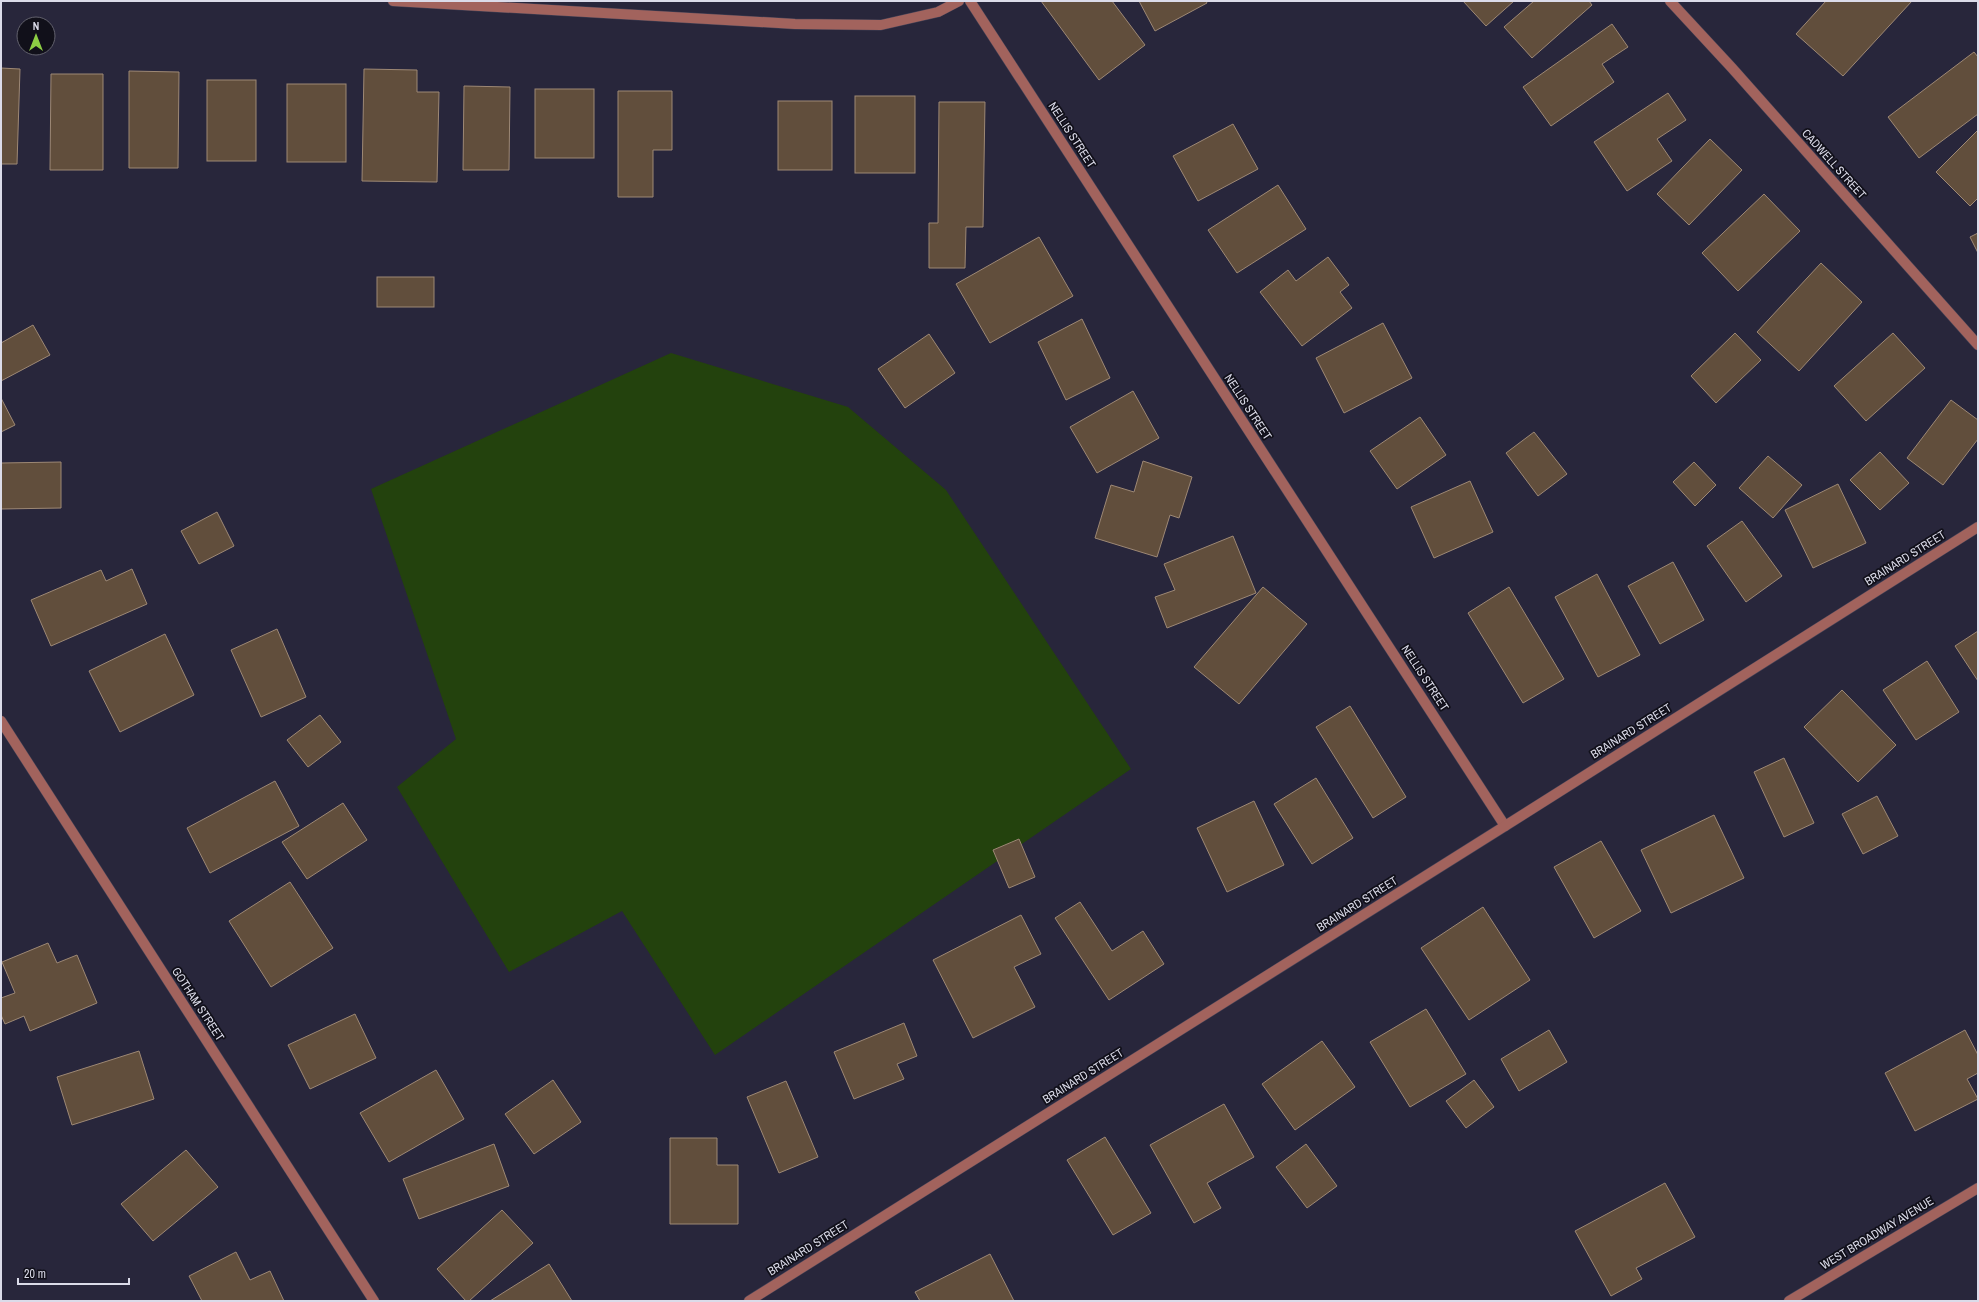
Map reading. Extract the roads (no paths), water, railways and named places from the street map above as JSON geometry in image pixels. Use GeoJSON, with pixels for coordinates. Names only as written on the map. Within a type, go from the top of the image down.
{"type":"FeatureCollection","features":[{"type":"Feature","properties":{"kind":"street"},"geometry":{"type":"LineString","coordinates":[[393,1],[795,24],[881,25],[938,12],[959,1]]}},
{"type":"Feature","properties":{"kind":"street","name":"NELLIS STREET"},"geometry":{"type":"LineString","coordinates":[[970,1],[1505,826]]}},
{"type":"Feature","properties":{"kind":"street","name":"CADWELL STREET"},"geometry":{"type":"LineString","coordinates":[[1670,1],[1732,68],[1978,345]]}},
{"type":"Feature","properties":{"kind":"street","name":"BRAINARD STREET"},"geometry":{"type":"LineString","coordinates":[[749,1301],[1978,527]]}},
{"type":"Feature","properties":{"kind":"street","name":"GOTHAM STREET"},"geometry":{"type":"LineString","coordinates":[[1,721],[374,1301]]}},
{"type":"Feature","properties":{"kind":"street","name":"WEST BROADWAY AVENUE"},"geometry":{"type":"LineString","coordinates":[[1789,1301],[1978,1188]]}}]}
